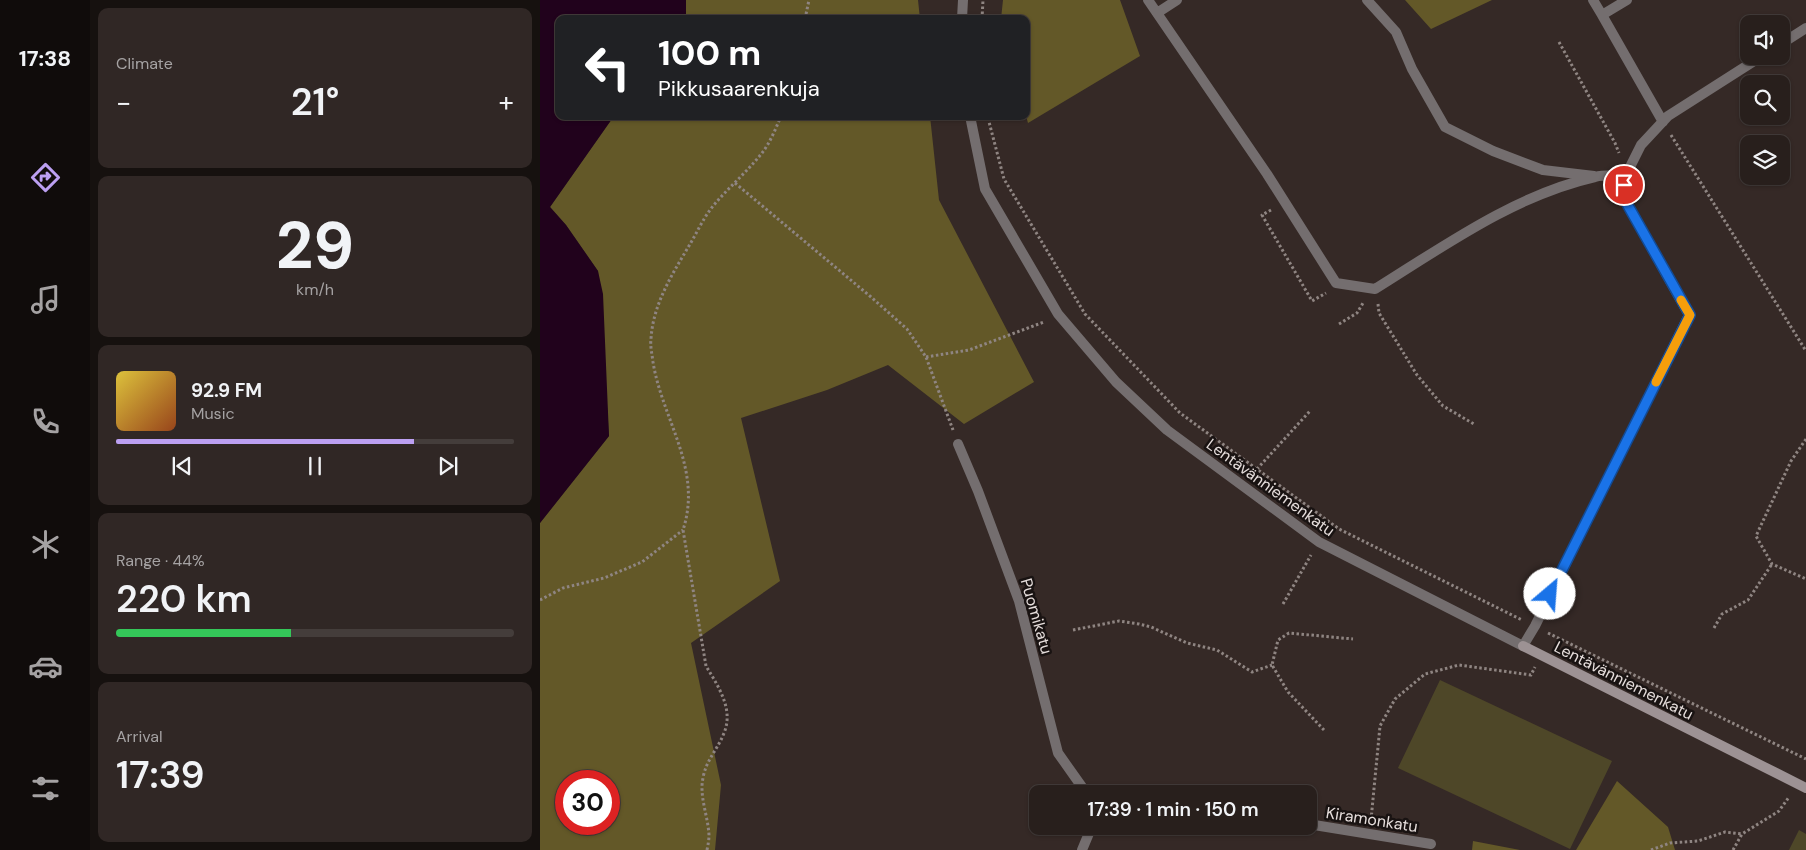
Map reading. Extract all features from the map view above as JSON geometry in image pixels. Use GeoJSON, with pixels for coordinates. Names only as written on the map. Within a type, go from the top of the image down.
{"type":"FeatureCollection","features":[{"type":"Feature","properties":{"kind":"street"},"geometry":{"type":"LineString","coordinates":[[962,15],[963,0]]}},
{"type":"Feature","properties":{"kind":"street"},"geometry":{"type":"LineString","coordinates":[[1148,0],[1285,203],[1336,283],[1374,289],[1478,225],[1544,193],[1597,176]]}},
{"type":"Feature","properties":{"kind":"street"},"geometry":{"type":"LineString","coordinates":[[1157,13],[1177,0]]}},
{"type":"Feature","properties":{"kind":"street"},"geometry":{"type":"LineString","coordinates":[[1367,0],[1396,32],[1412,69],[1446,127],[1493,151],[1543,170],[1597,176],[1626,175]]}},
{"type":"Feature","properties":{"kind":"street"},"geometry":{"type":"LineString","coordinates":[[1593,0],[1663,122]]}},
{"type":"Feature","properties":{"kind":"street"},"geometry":{"type":"LineString","coordinates":[[1602,15],[1627,0]]}},
{"type":"Feature","properties":{"kind":"street"},"geometry":{"type":"LineString","coordinates":[[1790,38],[1806,28]]}},
{"type":"Feature","properties":{"kind":"street"},"geometry":{"type":"LineString","coordinates":[[1523,646],[1535,626],[1690,315],[1622,195],[1626,175],[1641,145],[1668,116],[1748,65]]}},
{"type":"Feature","properties":{"kind":"street","name":"Lentävänniemenkatu"},"geometry":{"type":"LineString","coordinates":[[971,120],[984,189],[1058,314],[1116,382],[1167,430],[1319,542],[1802,786]]}},
{"type":"Feature","properties":{"kind":"street","name":"Puomikatu"},"geometry":{"type":"LineString","coordinates":[[958,444],[978,491],[1019,602],[1058,753],[1081,785]]}},
{"type":"Feature","properties":{"kind":"street","name":"Kiramonkatu"},"geometry":{"type":"LineString","coordinates":[[1317,825],[1431,844]]}},
{"type":"Feature","properties":{"kind":"street"},"geometry":{"type":"LineString","coordinates":[[1082,850],[1088,835]]}},
{"type":"Feature","properties":{"kind":"path"},"geometry":{"type":"LineString","coordinates":[[806,15],[809,0]]}},
{"type":"Feature","properties":{"kind":"path"},"geometry":{"type":"LineString","coordinates":[[982,15],[983,0]]}},
{"type":"Feature","properties":{"kind":"path"},"geometry":{"type":"LineString","coordinates":[[1559,42],[1615,144],[1626,175]]}},
{"type":"Feature","properties":{"kind":"path"},"geometry":{"type":"LineString","coordinates":[[707,850],[709,835],[702,779],[708,760],[724,733],[728,711],[717,684],[706,666],[683,530],[688,514],[686,465],[656,383],[650,341],[653,320],[660,298],[712,208],[763,152],[779,120]]}},
{"type":"Feature","properties":{"kind":"path"},"geometry":{"type":"LineString","coordinates":[[989,120],[1004,179],[1085,314],[1180,413],[1339,529],[1806,759]]}},
{"type":"Feature","properties":{"kind":"path"},"geometry":{"type":"LineString","coordinates":[[1663,122],[1806,351]]}},
{"type":"Feature","properties":{"kind":"path"},"geometry":{"type":"LineString","coordinates":[[735,183],[907,329],[926,356],[958,444]]}},
{"type":"Feature","properties":{"kind":"path"},"geometry":{"type":"LineString","coordinates":[[1285,203],[1262,215],[1312,301],[1328,292],[1336,283]]}},
{"type":"Feature","properties":{"kind":"path"},"geometry":{"type":"LineString","coordinates":[[1340,324],[1357,312],[1374,289]]}},
{"type":"Feature","properties":{"kind":"path"},"geometry":{"type":"LineString","coordinates":[[1374,289],[1379,312],[1417,375],[1443,406],[1474,424]]}},
{"type":"Feature","properties":{"kind":"path"},"geometry":{"type":"LineString","coordinates":[[926,356],[969,350],[1036,326],[1058,314]]}},
{"type":"Feature","properties":{"kind":"path"},"geometry":{"type":"LineString","coordinates":[[1257,468],[1310,411]]}},
{"type":"Feature","properties":{"kind":"path"},"geometry":{"type":"LineString","coordinates":[[1806,439],[1791,461],[1756,536],[1772,564],[1806,579]]}},
{"type":"Feature","properties":{"kind":"path"},"geometry":{"type":"LineString","coordinates":[[540,600],[563,588],[604,578],[642,562],[683,530]]}},
{"type":"Feature","properties":{"kind":"path"},"geometry":{"type":"LineString","coordinates":[[1283,604],[1319,542]]}},
{"type":"Feature","properties":{"kind":"path"},"geometry":{"type":"LineString","coordinates":[[1714,628],[1722,614],[1748,600],[1772,564]]}},
{"type":"Feature","properties":{"kind":"path"},"geometry":{"type":"LineString","coordinates":[[1073,630],[1119,621],[1139,624],[1152,627],[1187,643],[1217,650],[1252,672],[1272,665]]}},
{"type":"Feature","properties":{"kind":"path"},"geometry":{"type":"LineString","coordinates":[[1324,730],[1288,692],[1272,665],[1278,640],[1288,634],[1353,639]]}},
{"type":"Feature","properties":{"kind":"path"},"geometry":{"type":"LineString","coordinates":[[1370,833],[1380,726],[1395,699],[1425,674],[1459,665],[1531,675],[1553,635]]}},
{"type":"Feature","properties":{"kind":"path"},"geometry":{"type":"LineString","coordinates":[[1733,850],[1742,834],[1779,811],[1802,786]]}},
{"type":"Feature","properties":{"kind":"path"},"geometry":{"type":"LineString","coordinates":[[1651,850],[1670,844],[1698,841],[1725,832],[1742,834]]}},
{"type":"Feature","properties":{"kind":"shaded area"},"geometry":{"type":"Polygon","coordinates":[[[540,0],[686,0],[686,15],[555,15],[555,120],[611,120],[550,207],[566,225],[598,271],[603,294],[609,436],[540,523],[540,0]]]}},
{"type":"Feature","properties":{"kind":"shaded area"},"geometry":{"type":"Polygon","coordinates":[[[686,0],[918,0],[920,15],[686,15],[686,0]]]}},
{"type":"Feature","properties":{"kind":"shaded area"},"geometry":{"type":"Polygon","coordinates":[[[1003,0],[1120,0],[1140,56],[1028,123],[1027,120],[1030,120],[1030,15],[1001,15],[1003,0]]]}},
{"type":"Feature","properties":{"kind":"shaded area"},"geometry":{"type":"Polygon","coordinates":[[[1405,0],[1492,0],[1431,29],[1405,0]]]}},
{"type":"Feature","properties":{"kind":"shaded area"},"geometry":{"type":"Polygon","coordinates":[[[611,120],[930,120],[939,200],[1034,382],[964,424],[888,365],[827,390],[741,418],[780,581],[691,643],[721,785],[715,850],[540,850],[540,523],[609,436],[598,271],[566,225],[550,207],[611,120]]]}},
{"type":"Feature","properties":{"kind":"shaded area"},"geometry":{"type":"Polygon","coordinates":[[[1440,680],[1612,761],[1570,849],[1398,768],[1440,680]]]}},
{"type":"Feature","properties":{"kind":"shaded area"},"geometry":{"type":"Polygon","coordinates":[[[1617,781],[1668,827],[1675,850],[1576,850],[1617,781]]]}},
{"type":"Feature","properties":{"kind":"shaded area"},"geometry":{"type":"Polygon","coordinates":[[[1799,830],[1806,834],[1806,850],[1789,850],[1799,830]]]}},
{"type":"Feature","properties":{"kind":"shaded area"},"geometry":{"type":"Polygon","coordinates":[[[1473,841],[1520,850],[1472,850],[1473,841]]]}},
{"type":"Feature","properties":{"kind":"slow traffic"},"geometry":{"type":"LineString","coordinates":[[1656,382],[1690,315],[1681,300]]}},
{"type":"Feature","properties":{"kind":"route"},"geometry":{"type":"LineString","coordinates":[[1550,594],[1690,315],[1622,195],[1624,185]]}}]}
